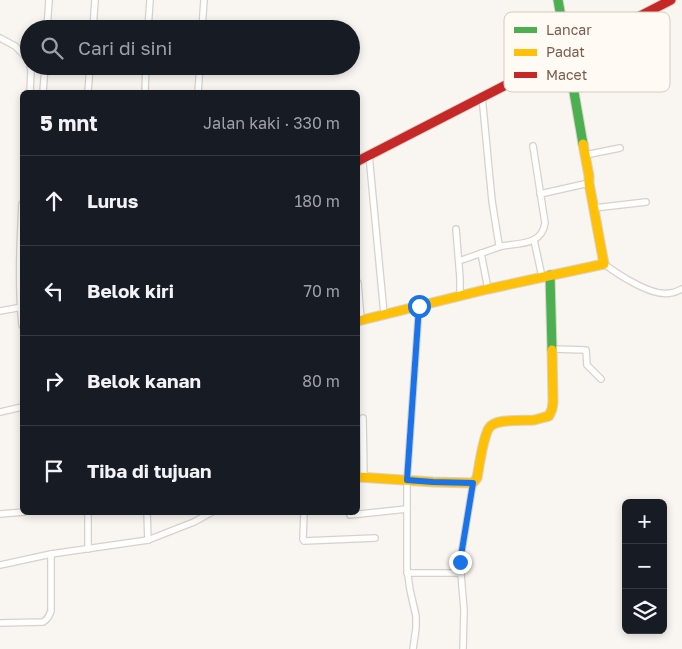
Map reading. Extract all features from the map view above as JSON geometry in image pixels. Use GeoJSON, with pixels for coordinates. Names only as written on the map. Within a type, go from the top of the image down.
{"type":"FeatureCollection","features":[{"type":"Feature","properties":{"kind":"street"},"geometry":{"type":"LineString","coordinates":[[48,20],[49,0]]}},
{"type":"Feature","properties":{"kind":"street"},"geometry":{"type":"LineString","coordinates":[[94,20],[95,0]]}},
{"type":"Feature","properties":{"kind":"street"},"geometry":{"type":"LineString","coordinates":[[149,20],[150,0]]}},
{"type":"Feature","properties":{"kind":"street"},"geometry":{"type":"LineString","coordinates":[[203,20],[204,0]]}},
{"type":"Feature","properties":{"kind":"street"},"geometry":{"type":"LineString","coordinates":[[648,12],[671,0]]}},
{"type":"Feature","properties":{"kind":"street"},"geometry":{"type":"LineString","coordinates":[[0,38],[20,51]]}},
{"type":"Feature","properties":{"kind":"street"},"geometry":{"type":"LineString","coordinates":[[30,90],[31,75]]}},
{"type":"Feature","properties":{"kind":"street"},"geometry":{"type":"LineString","coordinates":[[43,90],[44,75]]}},
{"type":"Feature","properties":{"kind":"street"},"geometry":{"type":"LineString","coordinates":[[88,90],[89,75]]}},
{"type":"Feature","properties":{"kind":"street"},"geometry":{"type":"LineString","coordinates":[[145,90],[146,75]]}},
{"type":"Feature","properties":{"kind":"street"},"geometry":{"type":"LineString","coordinates":[[198,90],[199,75]]}},
{"type":"Feature","properties":{"kind":"street"},"geometry":{"type":"LineString","coordinates":[[360,160],[504,85]]}},
{"type":"Feature","properties":{"kind":"street"},"geometry":{"type":"LineString","coordinates":[[574,92],[604,264]]}},
{"type":"Feature","properties":{"kind":"street"},"geometry":{"type":"LineString","coordinates":[[482,96],[492,201],[498,242],[502,246]]}},
{"type":"Feature","properties":{"kind":"street"},"geometry":{"type":"LineString","coordinates":[[458,261],[502,246],[534,240],[542,233],[545,223],[533,146]]}},
{"type":"Feature","properties":{"kind":"street"},"geometry":{"type":"LineString","coordinates":[[585,155],[620,148]]}},
{"type":"Feature","properties":{"kind":"street"},"geometry":{"type":"LineString","coordinates":[[369,155],[384,314]]}},
{"type":"Feature","properties":{"kind":"street"},"geometry":{"type":"LineString","coordinates":[[540,194],[589,183]]}},
{"type":"Feature","properties":{"kind":"street"},"geometry":{"type":"LineString","coordinates":[[594,208],[646,202]]}},
{"type":"Feature","properties":{"kind":"street"},"geometry":{"type":"LineString","coordinates":[[456,229],[460,295]]}},
{"type":"Feature","properties":{"kind":"street"},"geometry":{"type":"LineString","coordinates":[[464,649],[464,610],[460,562],[473,483],[477,478],[488,428],[493,424],[517,420],[532,420],[549,416],[552,409],[552,349],[546,276],[534,240]]}},
{"type":"Feature","properties":{"kind":"street"},"geometry":{"type":"LineString","coordinates":[[481,253],[488,289]]}},
{"type":"Feature","properties":{"kind":"street"},"geometry":{"type":"LineString","coordinates":[[360,320],[460,295],[604,264],[640,286],[656,293],[669,294],[682,290]]}},
{"type":"Feature","properties":{"kind":"street"},"geometry":{"type":"LineString","coordinates":[[413,649],[416,616],[408,573],[406,546],[407,480],[419,306]]}},
{"type":"Feature","properties":{"kind":"street"},"geometry":{"type":"LineString","coordinates":[[0,311],[20,307]]}},
{"type":"Feature","properties":{"kind":"street"},"geometry":{"type":"LineString","coordinates":[[552,349],[586,350],[586,365],[601,379]]}},
{"type":"Feature","properties":{"kind":"street"},"geometry":{"type":"LineString","coordinates":[[0,412],[20,407]]}},
{"type":"Feature","properties":{"kind":"street"},"geometry":{"type":"LineString","coordinates":[[363,418],[361,477],[473,483]]}},
{"type":"Feature","properties":{"kind":"street"},"geometry":{"type":"LineString","coordinates":[[360,513],[407,509]]}},
{"type":"Feature","properties":{"kind":"street"},"geometry":{"type":"LineString","coordinates":[[0,514],[20,512]]}},
{"type":"Feature","properties":{"kind":"street"},"geometry":{"type":"LineString","coordinates":[[88,515],[88,549]]}},
{"type":"Feature","properties":{"kind":"street"},"geometry":{"type":"LineString","coordinates":[[147,515],[148,540]]}},
{"type":"Feature","properties":{"kind":"street"},"geometry":{"type":"LineString","coordinates":[[0,565],[51,554],[148,540],[165,534],[203,515]]}},
{"type":"Feature","properties":{"kind":"street"},"geometry":{"type":"LineString","coordinates":[[304,515],[304,540],[375,538]]}},
{"type":"Feature","properties":{"kind":"street"},"geometry":{"type":"LineString","coordinates":[[0,623],[43,622],[49,616],[52,603],[51,554]]}},
{"type":"Feature","properties":{"kind":"street"},"geometry":{"type":"LineString","coordinates":[[408,573],[460,573]]}},
{"type":"Feature","properties":{"kind":"traffic: fast"},"geometry":{"type":"LineString","coordinates":[[558,0],[560,12]]}},
{"type":"Feature","properties":{"kind":"traffic: fast"},"geometry":{"type":"LineString","coordinates":[[574,92],[583,144]]}},
{"type":"Feature","properties":{"kind":"traffic: fast"},"geometry":{"type":"LineString","coordinates":[[550,275],[552,350]]}},
{"type":"Feature","properties":{"kind":"traffic: slow"},"geometry":{"type":"LineString","coordinates":[[360,321],[488,289],[604,264],[583,144]]}},
{"type":"Feature","properties":{"kind":"traffic: slow"},"geometry":{"type":"LineString","coordinates":[[360,477],[473,483],[477,478],[485,438],[492,425],[503,421],[534,420],[549,416],[553,402],[552,350]]}},
{"type":"Feature","properties":{"kind":"traffic: jam"},"geometry":{"type":"LineString","coordinates":[[648,12],[671,0]]}},
{"type":"Feature","properties":{"kind":"traffic: jam"},"geometry":{"type":"LineString","coordinates":[[360,160],[504,86]]}},
{"type":"Feature","properties":{"kind":"route"},"geometry":{"type":"LineString","coordinates":[[419,306],[407,480],[473,483],[460,562]]}}]}
